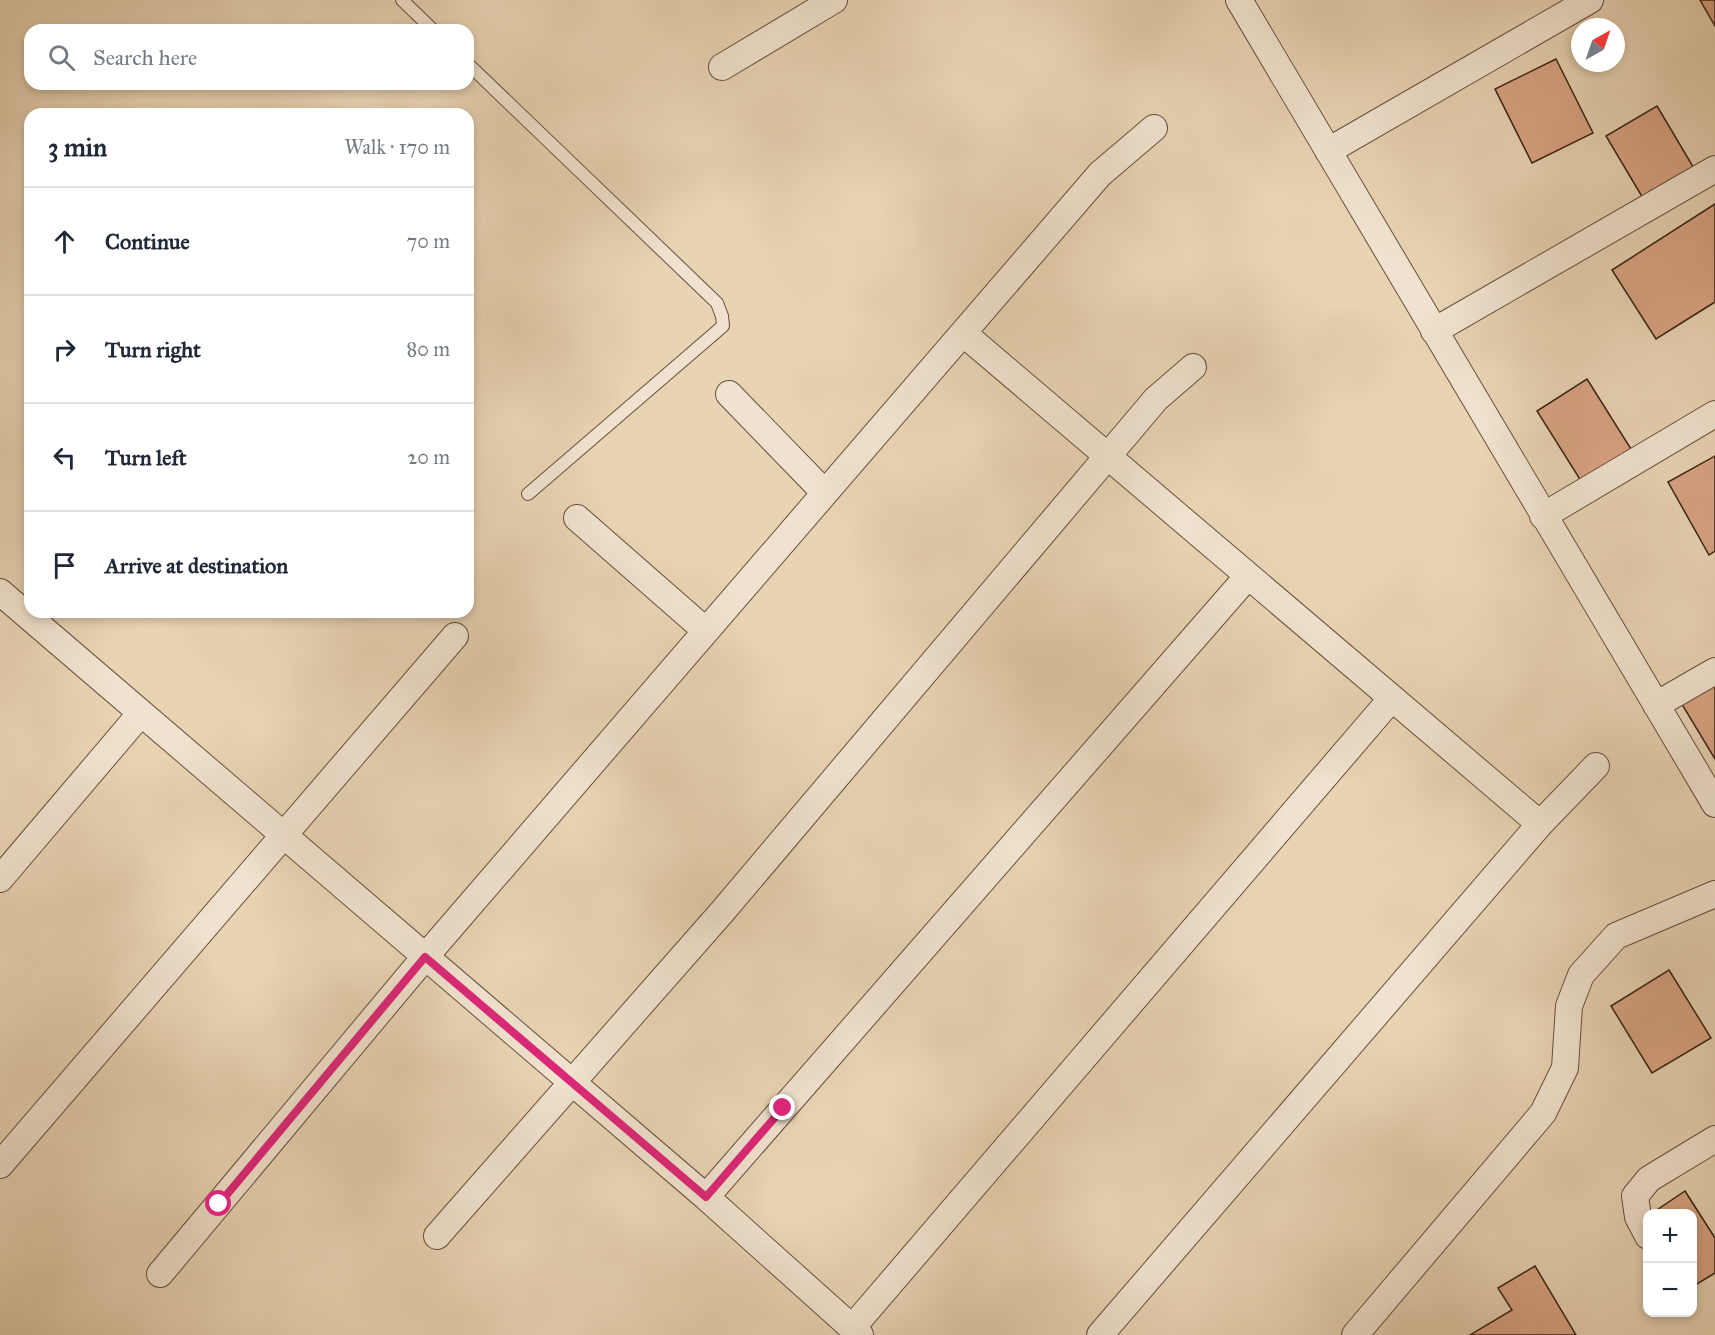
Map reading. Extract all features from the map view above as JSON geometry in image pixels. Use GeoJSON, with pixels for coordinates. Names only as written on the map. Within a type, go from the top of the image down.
{"type":"FeatureCollection","features":[{"type":"Feature","properties":{"kind":"street"},"geometry":{"type":"LineString","coordinates":[[1239,0],[1715,804]]}},
{"type":"Feature","properties":{"kind":"street"},"geometry":{"type":"LineString","coordinates":[[1328,151],[1590,0]]}},
{"type":"Feature","properties":{"kind":"street"},"geometry":{"type":"LineString","coordinates":[[722,67],[830,1]]}},
{"type":"Feature","properties":{"kind":"street"},"geometry":{"type":"LineString","coordinates":[[160,1274],[425,957],[1100,174],[1154,128]]}},
{"type":"Feature","properties":{"kind":"street"},"geometry":{"type":"LineString","coordinates":[[1434,331],[1715,168]]}},
{"type":"Feature","properties":{"kind":"street"},"geometry":{"type":"LineString","coordinates":[[963,333],[1540,824]]}},
{"type":"Feature","properties":{"kind":"street"},"geometry":{"type":"LineString","coordinates":[[437,1236],[722,912],[1156,399],[1193,367]]}},
{"type":"Feature","properties":{"kind":"street"},"geometry":{"type":"LineString","coordinates":[[729,394],[825,494]]}},
{"type":"Feature","properties":{"kind":"street"},"geometry":{"type":"LineString","coordinates":[[1543,516],[1715,414]]}},
{"type":"Feature","properties":{"kind":"street"},"geometry":{"type":"LineString","coordinates":[[577,518],[706,631]]}},
{"type":"Feature","properties":{"kind":"street"},"geometry":{"type":"LineString","coordinates":[[706,1197],[1248,576]]}},
{"type":"Feature","properties":{"kind":"street"},"geometry":{"type":"LineString","coordinates":[[0,592],[24,612]]}},
{"type":"Feature","properties":{"kind":"street"},"geometry":{"type":"LineString","coordinates":[[31,618],[706,1197],[856,1331],[1392,698]]}},
{"type":"Feature","properties":{"kind":"street"},"geometry":{"type":"LineString","coordinates":[[0,1165],[455,636]]}},
{"type":"Feature","properties":{"kind":"street"},"geometry":{"type":"LineString","coordinates":[[1656,705],[1715,671]]}},
{"type":"Feature","properties":{"kind":"street"},"geometry":{"type":"LineString","coordinates":[[0,879],[141,712]]}},
{"type":"Feature","properties":{"kind":"street"},"geometry":{"type":"LineString","coordinates":[[1100,1335],[1540,824],[1596,766]]}},
{"type":"Feature","properties":{"kind":"street"},"geometry":{"type":"LineString","coordinates":[[1355,1335],[1543,1113],[1565,1068],[1569,1006],[1581,975],[1616,936],[1715,894]]}},
{"type":"Feature","properties":{"kind":"street"},"geometry":{"type":"LineString","coordinates":[[1643,1228],[1638,1217],[1635,1196],[1649,1179],[1715,1139]]}},
{"type":"Feature","properties":{"kind":"lane"},"geometry":{"type":"LineString","coordinates":[[402,0],[427,24]]}},
{"type":"Feature","properties":{"kind":"lane"},"geometry":{"type":"LineString","coordinates":[[474,69],[717,303],[723,316],[723,326],[528,494]]}},
{"type":"Feature","properties":{"kind":"building"},"geometry":{"type":"Polygon","coordinates":[[[1700,0],[1715,0],[1715,26],[1700,0]]]}},
{"type":"Feature","properties":{"kind":"building"},"geometry":{"type":"Polygon","coordinates":[[[1556,59],[1593,133],[1532,163],[1495,89],[1556,59]]]}},
{"type":"Feature","properties":{"kind":"building"},"geometry":{"type":"Polygon","coordinates":[[[1657,106],[1695,170],[1644,200],[1606,136],[1657,106]]]}},
{"type":"Feature","properties":{"kind":"building"},"geometry":{"type":"Polygon","coordinates":[[[1715,204],[1715,302],[1656,339],[1612,270],[1715,204]]]}},
{"type":"Feature","properties":{"kind":"building"},"geometry":{"type":"Polygon","coordinates":[[[1587,379],[1631,449],[1581,481],[1537,411],[1587,379]]]}},
{"type":"Feature","properties":{"kind":"building"},"geometry":{"type":"Polygon","coordinates":[[[1715,456],[1715,551],[1709,555],[1668,482],[1715,456]]]}},
{"type":"Feature","properties":{"kind":"building"},"geometry":{"type":"Polygon","coordinates":[[[1715,681],[1715,759],[1680,701],[1715,681]]]}},
{"type":"Feature","properties":{"kind":"building"},"geometry":{"type":"Polygon","coordinates":[[[1669,970],[1711,1038],[1652,1073],[1611,1006],[1669,970]]]}},
{"type":"Feature","properties":{"kind":"building"},"geometry":{"type":"Polygon","coordinates":[[[1685,1191],[1696,1209],[1658,1209],[1685,1191]]]}},
{"type":"Feature","properties":{"kind":"building"},"geometry":{"type":"Polygon","coordinates":[[[1697,1210],[1715,1238],[1715,1273],[1697,1284],[1697,1210]]]}},
{"type":"Feature","properties":{"kind":"building"},"geometry":{"type":"Polygon","coordinates":[[[1535,1266],[1576,1335],[1470,1335],[1512,1310],[1498,1288],[1535,1266]]]}},
{"type":"Feature","properties":{"kind":"route"},"geometry":{"type":"LineString","coordinates":[[219,1204],[425,957],[706,1197],[783,1108]]}}]}
